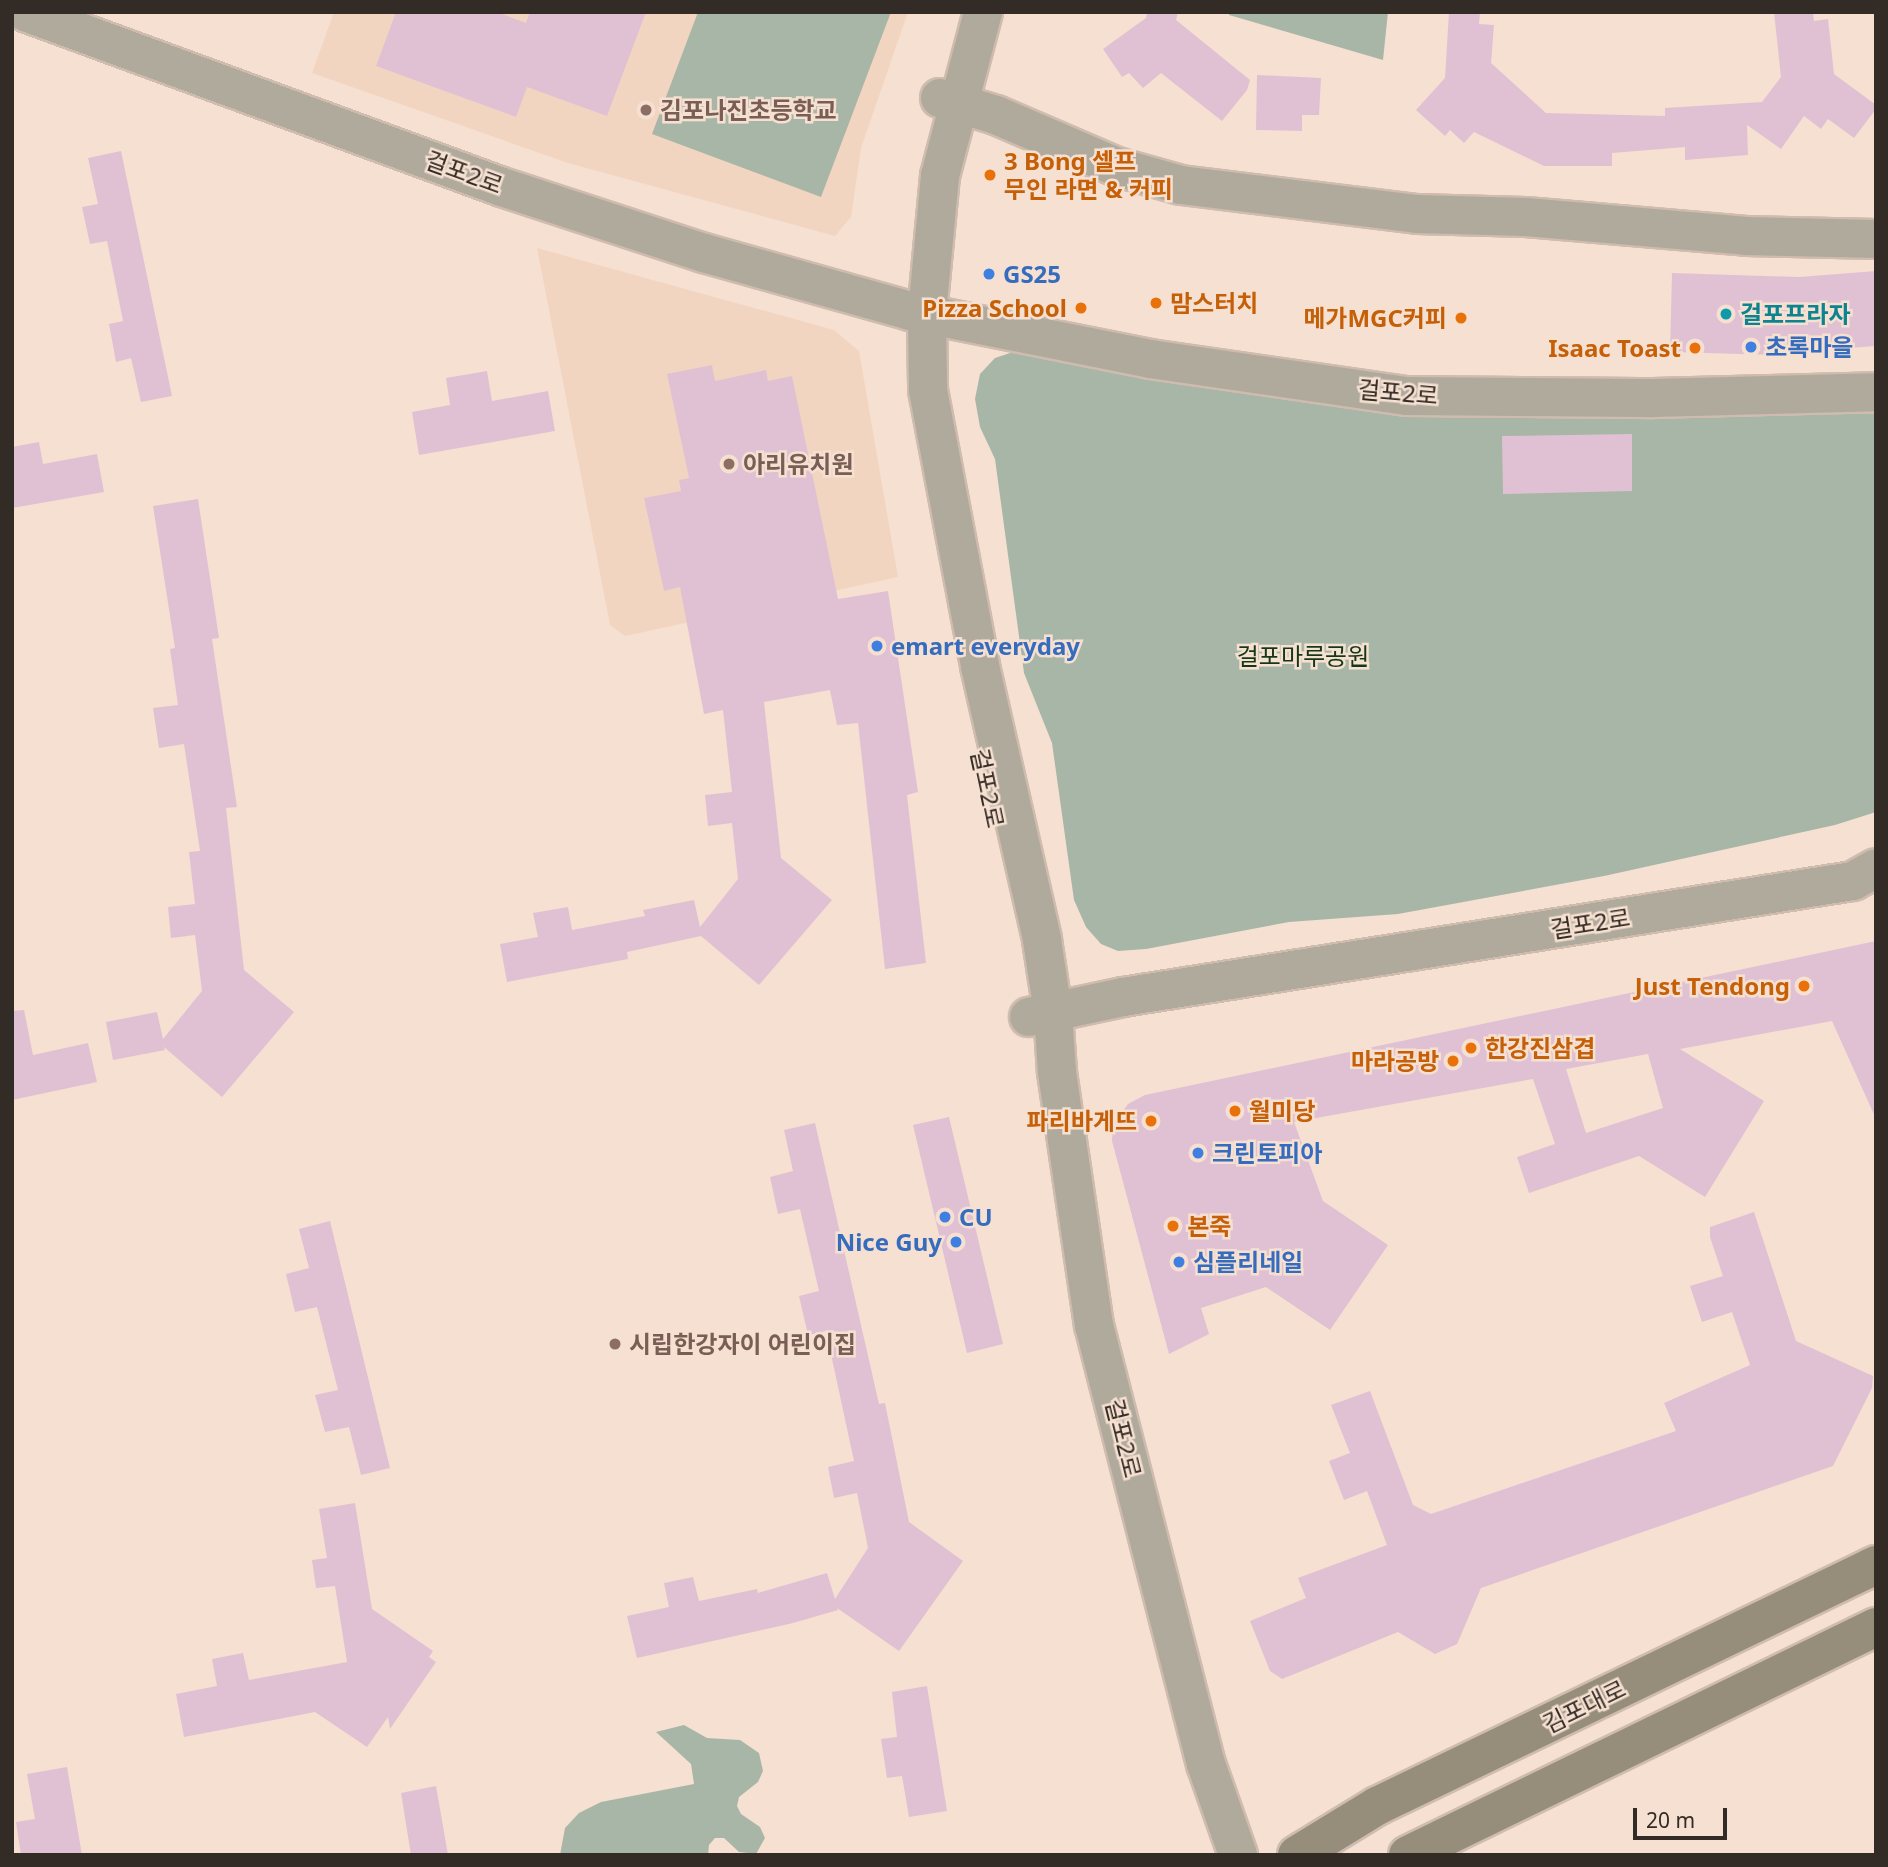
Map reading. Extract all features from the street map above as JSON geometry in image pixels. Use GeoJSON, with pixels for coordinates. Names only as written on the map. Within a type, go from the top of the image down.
{"type":"FeatureCollection","features":[{"type":"Feature","properties":{"kind":"main road","name":"김포대로"},"geometry":{"type":"LineString","coordinates":[[1297,1855],[1377,1806],[1876,1565]]}},
{"type":"Feature","properties":{"kind":"main road"},"geometry":{"type":"LineString","coordinates":[[1408,1855],[1876,1627]]}},
{"type":"Feature","properties":{"kind":"street","name":"걸포2로"},"geometry":{"type":"LineString","coordinates":[[25,12],[502,187],[704,253],[919,312],[1150,359],[1406,396],[1653,398],[1876,392]]}},
{"type":"Feature","properties":{"kind":"street"},"geometry":{"type":"LineString","coordinates":[[949,99],[962,12]]}},
{"type":"Feature","properties":{"kind":"street"},"geometry":{"type":"LineString","coordinates":[[949,99],[983,12]]}},
{"type":"Feature","properties":{"kind":"street","name":"걸포2로"},"geometry":{"type":"LineString","coordinates":[[949,99],[919,312],[928,390],[980,667],[1042,940],[1040,1015],[1076,1321],[1180,1735],[1222,1855]]}},
{"type":"Feature","properties":{"kind":"street"},"geometry":{"type":"LineString","coordinates":[[949,99],[1117,167],[1181,185],[1417,214],[1526,217],[1746,236],[1876,239]]}},
{"type":"Feature","properties":{"kind":"street","name":"걸포2로"},"geometry":{"type":"LineString","coordinates":[[1040,1015],[1123,997],[1853,881],[1876,868]]}},
{"type":"Feature","properties":{"kind":"street","name":"걸포2로"},"geometry":{"type":"LineString","coordinates":[[1040,1015],[1057,1072],[1094,1325],[1206,1764],[1238,1855]]}},
{"type":"Feature","properties":{"kind":"shaded area","name":"김포나진초등학교"},"geometry":{"type":"Polygon","coordinates":[[[334,12],[908,12],[861,148],[851,217],[835,236],[568,163],[312,73],[334,12]]]}},
{"type":"Feature","properties":{"kind":"shaded area","name":"아리유치원"},"geometry":{"type":"Polygon","coordinates":[[[537,248],[834,330],[859,351],[898,577],[625,636],[610,625],[537,248]]]}},
{"type":"Feature","properties":{"kind":"green space"},"geometry":{"type":"Polygon","coordinates":[[[698,12],[891,12],[821,197],[652,134],[698,12]]]}},
{"type":"Feature","properties":{"kind":"green space"},"geometry":{"type":"Polygon","coordinates":[[[1230,12],[1388,12],[1383,60],[1229,15],[1230,12]]]}},
{"type":"Feature","properties":{"kind":"green space","name":"걸포마루공원"},"geometry":{"type":"Polygon","coordinates":[[[1016,351],[1623,416],[1876,413],[1876,812],[1835,825],[1604,876],[1398,914],[1289,922],[1146,949],[1118,951],[1101,944],[1086,927],[1074,900],[1052,743],[1024,673],[995,459],[980,427],[975,399],[980,374],[995,358],[1016,351]]]}},
{"type":"Feature","properties":{"kind":"green space"},"geometry":{"type":"Polygon","coordinates":[[[684,1725],[707,1738],[740,1740],[759,1753],[763,1771],[758,1782],[739,1797],[737,1806],[741,1814],[760,1827],[765,1838],[756,1854],[739,1852],[724,1838],[715,1838],[709,1845],[708,1855],[560,1855],[565,1828],[579,1813],[601,1802],[694,1784],[691,1764],[656,1732],[684,1725]]]}},
{"type":"Feature","properties":{"kind":"building"},"geometry":{"type":"Polygon","coordinates":[[[396,12],[497,12],[526,23],[530,12],[646,12],[607,116],[527,87],[516,117],[376,66],[396,12]]]}},
{"type":"Feature","properties":{"kind":"building"},"geometry":{"type":"Polygon","coordinates":[[[1147,12],[1178,12],[1176,20],[1250,80],[1247,90],[1222,121],[1161,73],[1143,88],[1129,73],[1122,77],[1103,49],[1146,18],[1147,12]]]}},
{"type":"Feature","properties":{"kind":"building"},"geometry":{"type":"Polygon","coordinates":[[[1449,12],[1480,12],[1479,24],[1494,25],[1491,63],[1546,113],[1665,116],[1665,108],[1762,102],[1781,77],[1774,12],[1813,12],[1814,21],[1828,19],[1834,74],[1876,105],[1876,109],[1854,138],[1828,119],[1821,129],[1804,116],[1781,149],[1747,125],[1748,155],[1685,160],[1685,147],[1612,153],[1612,166],[1544,166],[1474,132],[1464,143],[1450,130],[1445,136],[1416,110],[1445,78],[1449,12]]]}},
{"type":"Feature","properties":{"kind":"building"},"geometry":{"type":"Polygon","coordinates":[[[1257,75],[1321,78],[1319,115],[1302,115],[1302,131],[1256,130],[1257,75]]]}},
{"type":"Feature","properties":{"kind":"building"},"geometry":{"type":"Polygon","coordinates":[[[121,151],[172,396],[141,402],[131,358],[116,362],[109,324],[123,321],[107,241],[90,244],[82,207],[98,204],[88,158],[121,151]]]}},
{"type":"Feature","properties":{"kind":"building"},"geometry":{"type":"Polygon","coordinates":[[[1876,271],[1876,346],[1780,355],[1670,352],[1672,273],[1799,277],[1876,271]]]}},
{"type":"Feature","properties":{"kind":"building"},"geometry":{"type":"Polygon","coordinates":[[[712,365],[715,381],[766,370],[768,381],[792,376],[838,599],[888,591],[918,792],[907,795],[926,963],[885,969],[858,723],[837,725],[830,690],[764,702],[781,858],[832,900],[759,985],[701,936],[627,952],[628,959],[507,982],[500,944],[538,937],[533,913],[568,907],[572,930],[645,916],[643,910],[694,900],[700,927],[738,879],[732,823],[708,826],[705,795],[732,792],[723,710],[704,714],[680,587],[664,591],[644,498],[681,491],[679,480],[689,478],[667,374],[712,365]]]}},
{"type":"Feature","properties":{"kind":"building"},"geometry":{"type":"Polygon","coordinates":[[[487,371],[492,401],[548,391],[555,431],[419,455],[412,412],[450,405],[446,378],[487,371]]]}},
{"type":"Feature","properties":{"kind":"building"},"geometry":{"type":"Polygon","coordinates":[[[1632,434],[1632,491],[1503,494],[1502,436],[1632,434]]]}},
{"type":"Feature","properties":{"kind":"building"},"geometry":{"type":"Polygon","coordinates":[[[39,442],[43,464],[97,454],[104,492],[12,508],[12,447],[39,442]]]}},
{"type":"Feature","properties":{"kind":"building"},"geometry":{"type":"Polygon","coordinates":[[[198,499],[219,638],[212,639],[237,807],[226,808],[244,970],[294,1012],[222,1097],[164,1047],[165,1050],[113,1060],[106,1022],[157,1012],[163,1039],[202,991],[195,935],[171,938],[168,907],[195,904],[189,852],[200,851],[184,744],[159,748],[153,708],[178,705],[170,649],[175,648],[153,506],[198,499]]]}},
{"type":"Feature","properties":{"kind":"building"},"geometry":{"type":"Polygon","coordinates":[[[1876,941],[1876,1119],[1832,1021],[1680,1049],[1764,1101],[1705,1197],[1639,1156],[1529,1193],[1517,1157],[1555,1144],[1533,1079],[1294,1122],[1323,1201],[1388,1245],[1330,1330],[1266,1287],[1201,1308],[1209,1334],[1169,1354],[1112,1141],[1113,1125],[1128,1104],[1145,1095],[1876,941]],[[1648,1054],[1566,1069],[1586,1133],[1663,1108],[1648,1054]]]}},
{"type":"Feature","properties":{"kind":"building"},"geometry":{"type":"Polygon","coordinates":[[[24,1010],[33,1055],[88,1043],[97,1082],[12,1100],[12,1011],[24,1010]]]}},
{"type":"Feature","properties":{"kind":"building"},"geometry":{"type":"Polygon","coordinates":[[[949,1117],[1003,1344],[967,1353],[913,1125],[949,1117]]]}},
{"type":"Feature","properties":{"kind":"building"},"geometry":{"type":"Polygon","coordinates":[[[815,1123],[879,1404],[885,1403],[909,1522],[963,1561],[899,1651],[837,1608],[838,1610],[793,1623],[637,1658],[627,1616],[669,1607],[664,1583],[693,1577],[699,1601],[757,1589],[758,1593],[827,1573],[835,1599],[868,1548],[857,1493],[834,1498],[828,1467],[854,1461],[826,1331],[808,1335],[799,1296],[819,1291],[800,1209],[778,1214],[770,1177],[793,1171],[784,1130],[815,1123]]]}},
{"type":"Feature","properties":{"kind":"building"},"geometry":{"type":"Polygon","coordinates":[[[1754,1212],[1796,1341],[1873,1376],[1872,1388],[1833,1466],[1481,1588],[1457,1644],[1435,1654],[1398,1632],[1282,1679],[1270,1671],[1250,1621],[1306,1598],[1298,1578],[1387,1545],[1367,1491],[1344,1500],[1329,1461],[1350,1453],[1331,1405],[1370,1391],[1413,1505],[1431,1514],[1676,1431],[1664,1403],[1750,1365],[1732,1312],[1702,1322],[1690,1286],[1723,1276],[1710,1237],[1710,1227],[1754,1212]]]}},
{"type":"Feature","properties":{"kind":"building"},"geometry":{"type":"Polygon","coordinates":[[[330,1221],[390,1468],[361,1475],[349,1427],[325,1432],[315,1395],[338,1390],[317,1307],[295,1312],[286,1274],[309,1268],[299,1229],[330,1221]]]}},
{"type":"Feature","properties":{"kind":"building"},"geometry":{"type":"Polygon","coordinates":[[[355,1503],[372,1609],[433,1651],[429,1657],[436,1662],[390,1729],[388,1717],[367,1747],[315,1712],[184,1737],[176,1694],[217,1686],[212,1659],[243,1653],[249,1680],[347,1662],[335,1586],[316,1588],[312,1560],[327,1558],[319,1509],[355,1503]]]}},
{"type":"Feature","properties":{"kind":"building"},"geometry":{"type":"Polygon","coordinates":[[[927,1686],[947,1811],[909,1817],[902,1776],[887,1778],[881,1739],[897,1737],[892,1692],[927,1686]]]}},
{"type":"Feature","properties":{"kind":"building"},"geometry":{"type":"Polygon","coordinates":[[[67,1767],[82,1855],[21,1855],[16,1822],[35,1819],[27,1774],[67,1767]]]}},
{"type":"Feature","properties":{"kind":"building"},"geometry":{"type":"Polygon","coordinates":[[[436,1786],[448,1855],[411,1855],[401,1793],[436,1786]]]}},
{"type":"Feature","properties":{"kind":"place","name":"김포나진초등학교"},"geometry":{"type":"Point","coordinates":[646,110]}},
{"type":"Feature","properties":{"kind":"place","name":"3 Bong 셀프 무인 라면 & 커피"},"geometry":{"type":"Point","coordinates":[990,175]}},
{"type":"Feature","properties":{"kind":"place","name":"GS25"},"geometry":{"type":"Point","coordinates":[989,274]}},
{"type":"Feature","properties":{"kind":"place","name":"맘스터치"},"geometry":{"type":"Point","coordinates":[1156,303]}},
{"type":"Feature","properties":{"kind":"place","name":"Pizza School"},"geometry":{"type":"Point","coordinates":[1081,308]}},
{"type":"Feature","properties":{"kind":"place","name":"걸포프라자"},"geometry":{"type":"Point","coordinates":[1726,314]}},
{"type":"Feature","properties":{"kind":"place","name":"메가MGC커피"},"geometry":{"type":"Point","coordinates":[1461,318]}},
{"type":"Feature","properties":{"kind":"place","name":"초록마을"},"geometry":{"type":"Point","coordinates":[1751,347]}},
{"type":"Feature","properties":{"kind":"place","name":"Isaac Toast"},"geometry":{"type":"Point","coordinates":[1695,348]}},
{"type":"Feature","properties":{"kind":"place","name":"아리유치원"},"geometry":{"type":"Point","coordinates":[729,464]}},
{"type":"Feature","properties":{"kind":"place","name":"emart everyday"},"geometry":{"type":"Point","coordinates":[877,646]}},
{"type":"Feature","properties":{"kind":"place","name":"Just Tendong"},"geometry":{"type":"Point","coordinates":[1804,986]}},
{"type":"Feature","properties":{"kind":"place","name":"한강진삼겹"},"geometry":{"type":"Point","coordinates":[1471,1048]}},
{"type":"Feature","properties":{"kind":"place","name":"마라공방"},"geometry":{"type":"Point","coordinates":[1453,1061]}},
{"type":"Feature","properties":{"kind":"place","name":"월미당"},"geometry":{"type":"Point","coordinates":[1235,1111]}},
{"type":"Feature","properties":{"kind":"place","name":"파리바게뜨"},"geometry":{"type":"Point","coordinates":[1151,1121]}},
{"type":"Feature","properties":{"kind":"place","name":"크린토피아"},"geometry":{"type":"Point","coordinates":[1198,1153]}},
{"type":"Feature","properties":{"kind":"place","name":"CU"},"geometry":{"type":"Point","coordinates":[945,1217]}},
{"type":"Feature","properties":{"kind":"place","name":"본죽"},"geometry":{"type":"Point","coordinates":[1173,1226]}},
{"type":"Feature","properties":{"kind":"place","name":"Nice Guy"},"geometry":{"type":"Point","coordinates":[956,1242]}},
{"type":"Feature","properties":{"kind":"place","name":"심플리네일"},"geometry":{"type":"Point","coordinates":[1179,1262]}},
{"type":"Feature","properties":{"kind":"place","name":"시립한강자이 어린이집"},"geometry":{"type":"Point","coordinates":[615,1344]}}]}
